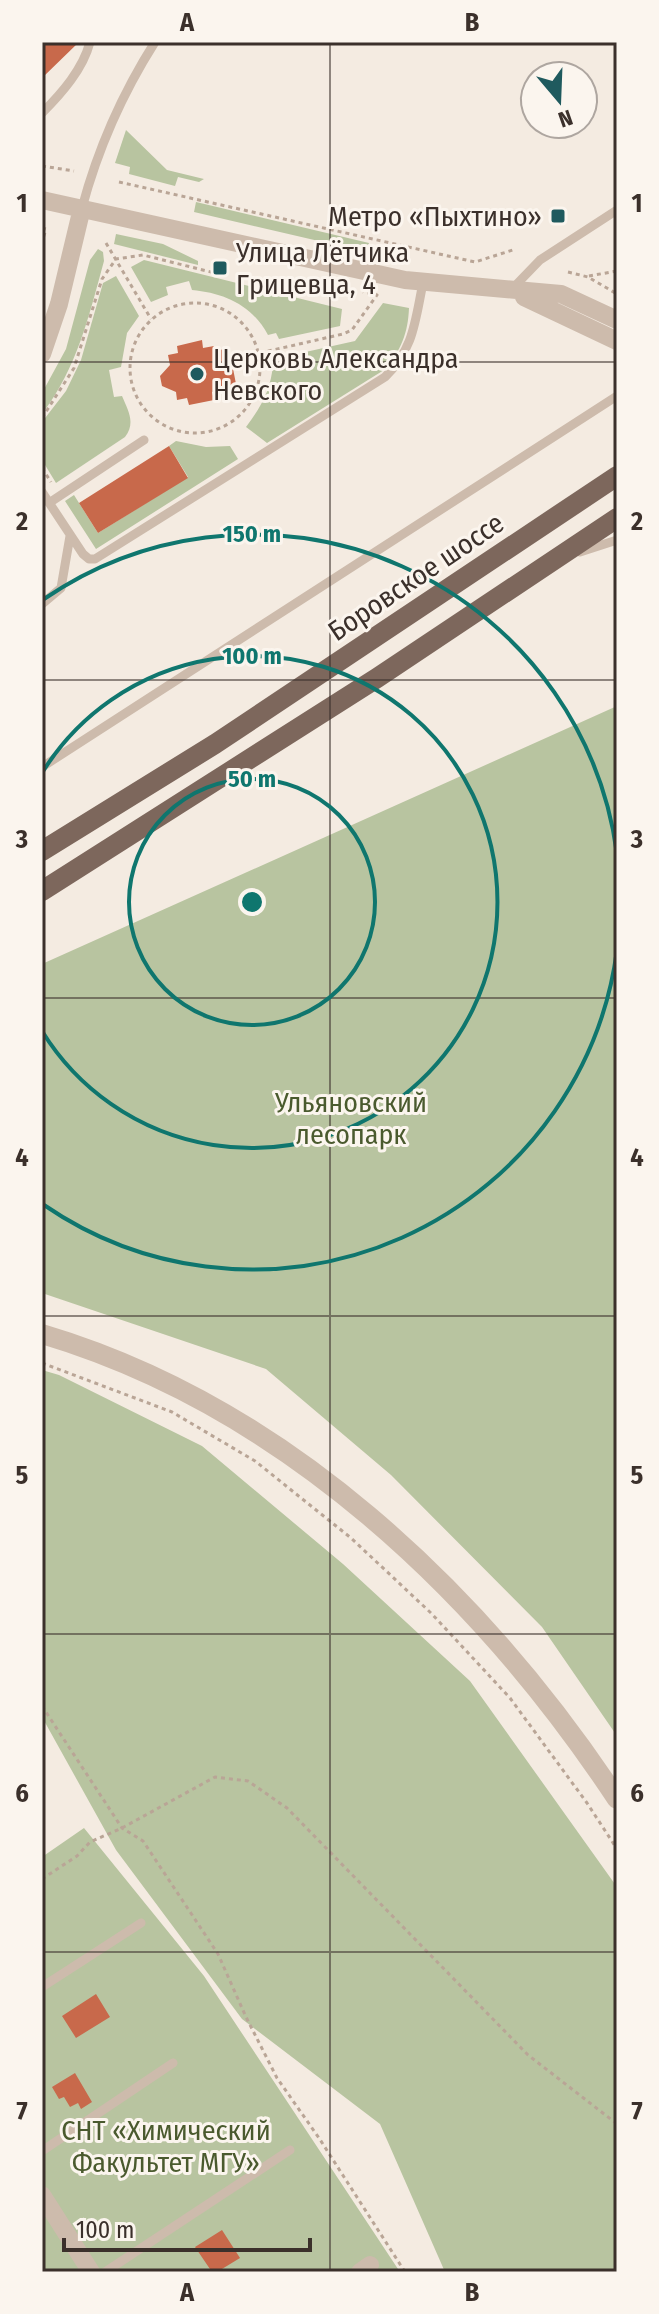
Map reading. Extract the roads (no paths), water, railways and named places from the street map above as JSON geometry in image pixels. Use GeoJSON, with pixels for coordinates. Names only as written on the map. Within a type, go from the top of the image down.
{"type":"FeatureCollection","features":[{"type":"Feature","properties":{"kind":"main road","name":"Боровское шоссе"},"geometry":{"type":"LineString","coordinates":[[42,851],[215,744],[617,476]]}},
{"type":"Feature","properties":{"kind":"main road"},"geometry":{"type":"LineString","coordinates":[[42,891],[364,686],[617,518]]}},
{"type":"Feature","properties":{"kind":"street"},"geometry":{"type":"LineString","coordinates":[[42,200],[423,283],[561,294],[617,320]]}},
{"type":"Feature","properties":{"kind":"street"},"geometry":{"type":"LineString","coordinates":[[42,354],[59,304],[82,208]]}},
{"type":"Feature","properties":{"kind":"street"},"geometry":{"type":"LineString","coordinates":[[511,291],[617,341]]}},
{"type":"Feature","properties":{"kind":"street"},"geometry":{"type":"LineString","coordinates":[[42,1334],[174,1384],[267,1438],[363,1511],[448,1590],[532,1683],[617,1799]]}},
{"type":"Feature","properties":{"kind":"street"},"geometry":{"type":"LineString","coordinates":[[42,2195],[91,2272]]}},
{"type":"Feature","properties":{"kind":"lane"},"geometry":{"type":"LineString","coordinates":[[42,113],[59,96],[86,56],[90,42]]}},
{"type":"Feature","properties":{"kind":"lane"},"geometry":{"type":"LineString","coordinates":[[82,208],[101,147],[129,83],[155,42]]}},
{"type":"Feature","properties":{"kind":"lane"},"geometry":{"type":"LineString","coordinates":[[511,291],[540,260],[617,210]]}},
{"type":"Feature","properties":{"kind":"lane"},"geometry":{"type":"LineString","coordinates":[[144,440],[44,497],[83,554],[95,559],[385,377],[398,364],[411,342],[423,283]]}},
{"type":"Feature","properties":{"kind":"lane"},"geometry":{"type":"LineString","coordinates":[[42,767],[617,396]]}},
{"type":"Feature","properties":{"kind":"lane"},"geometry":{"type":"LineString","coordinates":[[42,604],[61,588],[70,536]]}},
{"type":"Feature","properties":{"kind":"lane"},"geometry":{"type":"LineString","coordinates":[[554,560],[617,540]]}},
{"type":"Feature","properties":{"kind":"lane"},"geometry":{"type":"LineString","coordinates":[[42,1987],[141,1923]]}},
{"type":"Feature","properties":{"kind":"lane"},"geometry":{"type":"LineString","coordinates":[[42,2151],[173,2063]]}},
{"type":"Feature","properties":{"kind":"lane"},"geometry":{"type":"LineString","coordinates":[[105,2272],[290,2150]]}},
{"type":"Feature","properties":{"kind":"place","name":"Метро «Пыхтино»"},"geometry":{"type":"Point","coordinates":[558,216]}},
{"type":"Feature","properties":{"kind":"place","name":"Улица Лётчика Грицевца, 4"},"geometry":{"type":"Point","coordinates":[220,268]}},
{"type":"Feature","properties":{"kind":"place","name":"Церковь Александра Невского"},"geometry":{"type":"Point","coordinates":[197,374]}},
{"type":"Feature","properties":{"kind":"park label","name":"Ульяновский лесопарк"},"geometry":{"type":"Point","coordinates":[351,1118]}},
{"type":"Feature","properties":{"kind":"park label","name":"СНТ «Химический Факультет МГУ»"},"geometry":{"type":"Point","coordinates":[166,2146]}}]}
